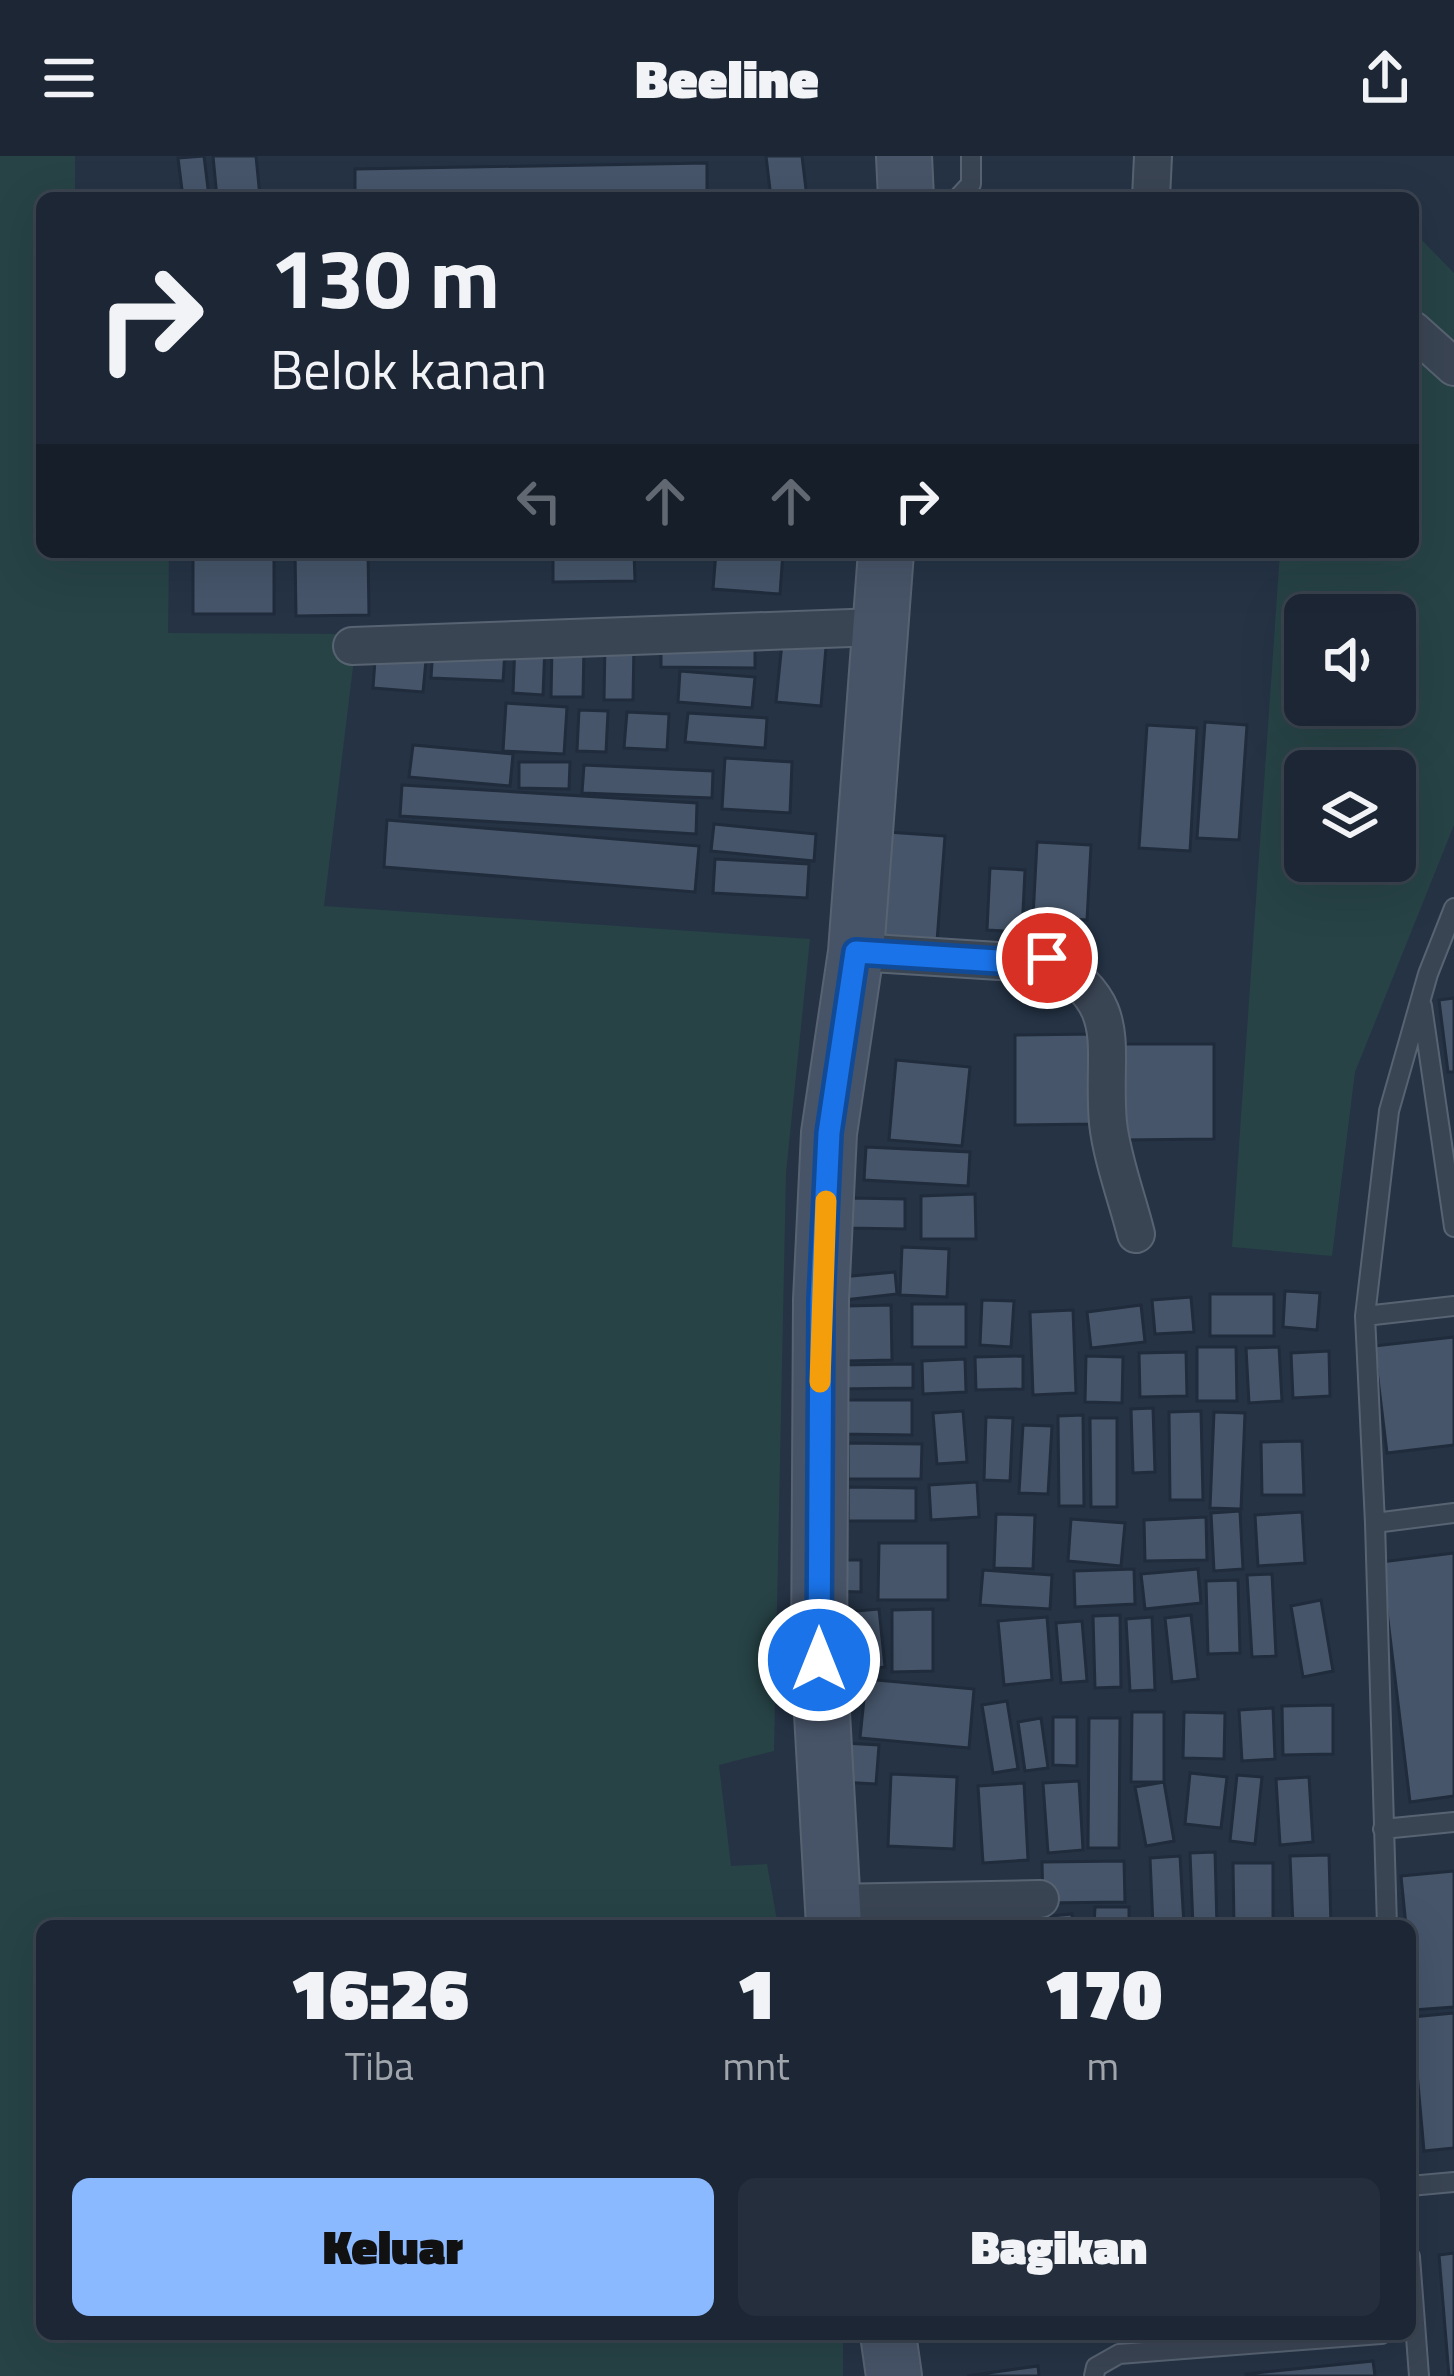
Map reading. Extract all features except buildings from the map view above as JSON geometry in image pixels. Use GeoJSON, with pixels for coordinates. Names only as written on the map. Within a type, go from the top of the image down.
{"type":"FeatureCollection","features":[{"type":"Feature","properties":{"kind":"main road"},"geometry":{"type":"LineString","coordinates":[[904,156],[905,192]]}},
{"type":"Feature","properties":{"kind":"main road"},"geometry":{"type":"LineString","coordinates":[[832,1915],[819,1660],[821,1300],[829,1133],[856,952],[885,558]]}},
{"type":"Feature","properties":{"kind":"main road"},"geometry":{"type":"LineString","coordinates":[[889,2340],[894,2376]]}},
{"type":"Feature","properties":{"kind":"street"},"geometry":{"type":"LineString","coordinates":[[1151,192],[1154,156]]}},
{"type":"Feature","properties":{"kind":"street"},"geometry":{"type":"LineString","coordinates":[[1419,335],[1454,367]]}},
{"type":"Feature","properties":{"kind":"street"},"geometry":{"type":"LineString","coordinates":[[352,646],[878,627]]}},
{"type":"Feature","properties":{"kind":"street"},"geometry":{"type":"LineString","coordinates":[[856,952],[1046,964],[1047,958],[1085,981],[1104,1018],[1108,1124],[1136,1234]]}},
{"type":"Feature","properties":{"kind":"street"},"geometry":{"type":"LineString","coordinates":[[832,1915],[1040,1899]]}},
{"type":"Feature","properties":{"kind":"lane"},"geometry":{"type":"LineString","coordinates":[[964,192],[971,184],[971,156]]}},
{"type":"Feature","properties":{"kind":"lane"},"geometry":{"type":"LineString","coordinates":[[1387,1920],[1366,1316],[1389,1111],[1454,908]]}},
{"type":"Feature","properties":{"kind":"lane"},"geometry":{"type":"LineString","coordinates":[[1421,1000],[1445,1082],[1454,1226]]}},
{"type":"Feature","properties":{"kind":"lane"},"geometry":{"type":"LineString","coordinates":[[1366,1316],[1454,1306]]}},
{"type":"Feature","properties":{"kind":"lane"},"geometry":{"type":"LineString","coordinates":[[1375,1523],[1454,1513]]}},
{"type":"Feature","properties":{"kind":"lane"},"geometry":{"type":"LineString","coordinates":[[1383,1829],[1454,1822]]}},
{"type":"Feature","properties":{"kind":"lane"},"geometry":{"type":"LineString","coordinates":[[1416,2185],[1454,2182]]}},
{"type":"Feature","properties":{"kind":"lane"},"geometry":{"type":"LineString","coordinates":[[1094,2376],[1096,2367],[1119,2354],[1302,2340]]}},
{"type":"Feature","properties":{"kind":"lane"},"geometry":{"type":"LineString","coordinates":[[1414,2340],[1419,2376]]}},
{"type":"Feature","properties":{"kind":"green space"},"geometry":{"type":"Polygon","coordinates":[[[0,156],[75,156],[75,192],[36,192],[36,558],[169,558],[168,633],[357,634],[324,906],[810,939],[786,1173],[774,1751],[719,1765],[731,1866],[767,1864],[777,1920],[36,1920],[36,2340],[843,2340],[843,2376],[0,2376],[0,156]]]}},
{"type":"Feature","properties":{"kind":"green space"},"geometry":{"type":"Polygon","coordinates":[[[1419,237],[1454,273],[1454,825],[1355,1072],[1332,1256],[1232,1247],[1280,558],[1419,558],[1419,237]]]}},
{"type":"Feature","properties":{"kind":"slow traffic"},"geometry":{"type":"LineString","coordinates":[[820,1382],[826,1201]]}},
{"type":"Feature","properties":{"kind":"route"},"geometry":{"type":"LineString","coordinates":[[819,1660],[821,1300],[829,1133],[856,952],[1046,964],[1047,958]]}}]}
